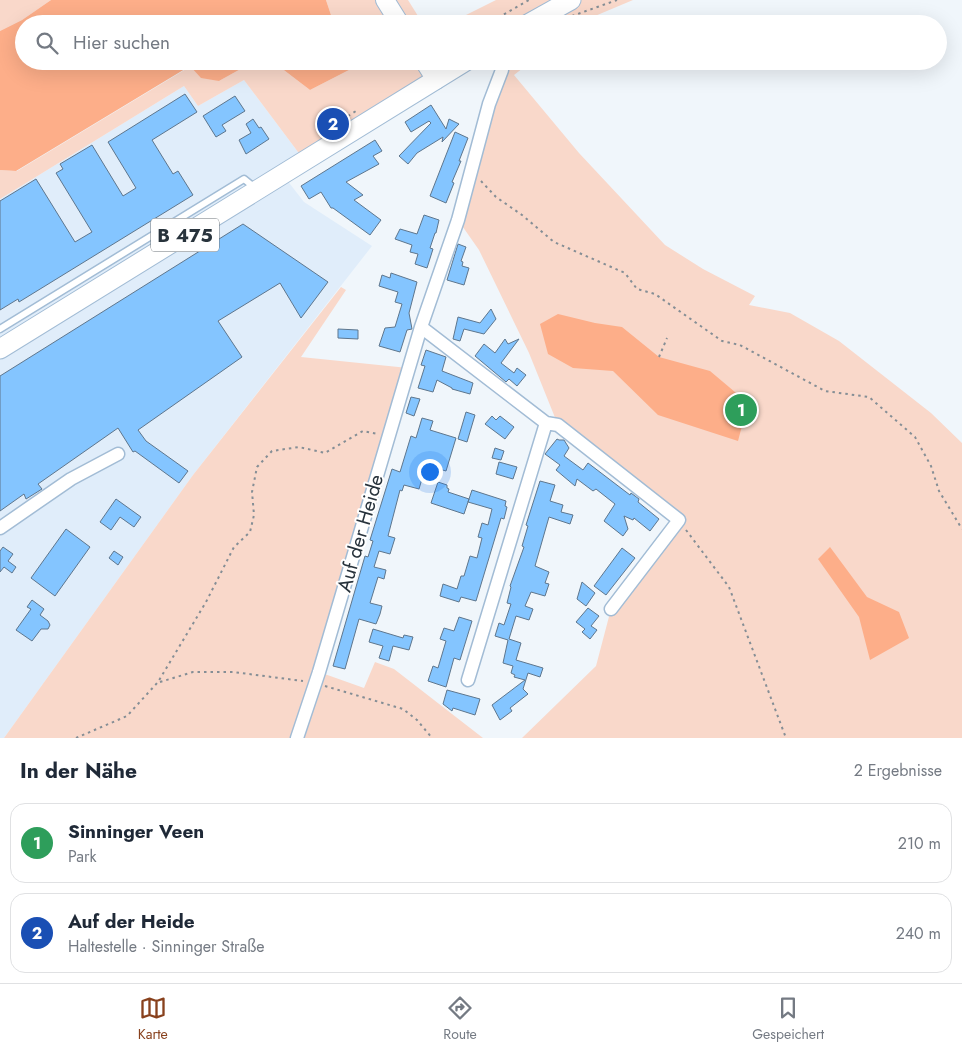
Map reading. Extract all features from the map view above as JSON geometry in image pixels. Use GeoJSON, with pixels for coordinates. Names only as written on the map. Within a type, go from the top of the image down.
{"type":"FeatureCollection","features":[{"type":"Feature","properties":{"kind":"main road"},"geometry":{"type":"LineString","coordinates":[[385,0],[394,15]]}},
{"type":"Feature","properties":{"kind":"main road"},"geometry":{"type":"LineString","coordinates":[[553,15],[570,9]]}},
{"type":"Feature","properties":{"kind":"main road"},"geometry":{"type":"LineString","coordinates":[[430,70],[436,80]]}},
{"type":"Feature","properties":{"kind":"main road","name":"B 475"},"geometry":{"type":"LineString","coordinates":[[0,349],[452,70]]}},
{"type":"Feature","properties":{"kind":"street","name":"Auf der Heide"},"geometry":{"type":"LineString","coordinates":[[297,738],[421,327],[458,220],[490,104],[502,70]]}},
{"type":"Feature","properties":{"kind":"street"},"geometry":{"type":"LineString","coordinates":[[421,327],[546,423],[558,425],[678,520],[611,609]]}},
{"type":"Feature","properties":{"kind":"street"},"geometry":{"type":"LineString","coordinates":[[468,680],[546,423]]}},
{"type":"Feature","properties":{"kind":"street"},"geometry":{"type":"LineString","coordinates":[[0,528],[71,479],[118,454]]}},
{"type":"Feature","properties":{"kind":"lane"},"geometry":{"type":"LineString","coordinates":[[0,328],[244,179],[259,190]]}},
{"type":"Feature","properties":{"kind":"path"},"geometry":{"type":"LineString","coordinates":[[503,15],[529,0]]}},
{"type":"Feature","properties":{"kind":"path"},"geometry":{"type":"LineString","coordinates":[[570,9],[617,0]]}},
{"type":"Feature","properties":{"kind":"path"},"geometry":{"type":"LineString","coordinates":[[470,176],[486,185],[496,197],[522,215],[554,242],[625,273],[637,289],[656,294],[722,341],[740,345],[824,391],[869,397],[915,437],[931,466],[939,491],[962,529]]}},
{"type":"Feature","properties":{"kind":"path"},"geometry":{"type":"LineString","coordinates":[[659,357],[667,338]]}},
{"type":"Feature","properties":{"kind":"path"},"geometry":{"type":"LineString","coordinates":[[76,738],[127,716],[158,682],[206,602],[234,547],[250,532],[254,515],[252,492],[257,467],[272,451],[300,447],[325,453],[362,431],[388,437]]}},
{"type":"Feature","properties":{"kind":"path"},"geometry":{"type":"LineString","coordinates":[[678,520],[729,587],[786,738]]}},
{"type":"Feature","properties":{"kind":"path"},"geometry":{"type":"LineString","coordinates":[[158,682],[193,672],[234,672],[315,683],[402,710],[417,720],[432,738]]}},
{"type":"Feature","properties":{"kind":"shaded area"},"geometry":{"type":"Polygon","coordinates":[[[0,0],[51,0],[29,15],[15,15],[15,24],[0,31],[0,0]]]}},
{"type":"Feature","properties":{"kind":"shaded area"},"geometry":{"type":"Polygon","coordinates":[[[51,0],[326,0],[331,15],[29,15],[51,0]]]}},
{"type":"Feature","properties":{"kind":"shaded area"},"geometry":{"type":"Polygon","coordinates":[[[326,0],[408,0],[417,15],[331,15],[326,0]]]}},
{"type":"Feature","properties":{"kind":"shaded area"},"geometry":{"type":"Polygon","coordinates":[[[496,0],[633,0],[597,15],[466,15],[496,0]]]}},
{"type":"Feature","properties":{"kind":"shaded area"},"geometry":{"type":"Polygon","coordinates":[[[15,24],[15,70],[183,70],[16,171],[0,170],[0,31],[15,24]]]}},
{"type":"Feature","properties":{"kind":"shaded area"},"geometry":{"type":"Polygon","coordinates":[[[184,70],[198,70],[219,81],[239,70],[284,70],[310,90],[349,70],[451,70],[304,160],[244,80],[198,106],[184,86],[0,199],[0,170],[17,171],[184,70]]]}},
{"type":"Feature","properties":{"kind":"shaded area"},"geometry":{"type":"Polygon","coordinates":[[[194,70],[239,70],[219,81],[201,78],[194,70]]]}},
{"type":"Feature","properties":{"kind":"shaded area"},"geometry":{"type":"Polygon","coordinates":[[[284,70],[349,70],[310,90],[284,70]]]}},
{"type":"Feature","properties":{"kind":"shaded area"},"geometry":{"type":"Polygon","coordinates":[[[499,70],[520,70],[514,75],[579,153],[665,245],[703,269],[755,296],[749,305],[790,313],[839,341],[931,413],[962,443],[962,738],[522,738],[596,666],[611,609],[678,520],[558,425],[529,353],[479,250],[458,220],[499,70]]]}},
{"type":"Feature","properties":{"kind":"shaded area"},"geometry":{"type":"Polygon","coordinates":[[[244,80],[304,160],[283,175],[304,202],[372,246],[193,475],[4,738],[0,738],[0,199],[184,86],[198,106],[244,80]]]}},
{"type":"Feature","properties":{"kind":"shaded area"},"geometry":{"type":"Polygon","coordinates":[[[341,287],[346,290],[301,357],[408,368],[319,672],[364,688],[375,662],[394,669],[483,738],[4,738],[193,475],[341,287]]]}},
{"type":"Feature","properties":{"kind":"shaded area"},"geometry":{"type":"Polygon","coordinates":[[[558,314],[622,327],[659,357],[710,371],[748,403],[738,441],[658,415],[613,371],[573,368],[548,354],[540,324],[558,314]]]}},
{"type":"Feature","properties":{"kind":"shaded area"},"geometry":{"type":"Polygon","coordinates":[[[830,547],[867,597],[899,612],[909,638],[870,660],[859,617],[818,559],[830,547]]]}},
{"type":"Feature","properties":{"kind":"building"},"geometry":{"type":"Polygon","coordinates":[[[185,94],[197,112],[152,140],[173,174],[178,171],[193,195],[19,302],[18,299],[0,310],[0,201],[36,179],[75,242],[92,232],[56,173],[63,169],[60,164],[92,145],[123,196],[136,188],[108,142],[185,94]]]}},
{"type":"Feature","properties":{"kind":"building"},"geometry":{"type":"Polygon","coordinates":[[[235,96],[245,111],[222,125],[226,131],[216,137],[203,116],[235,96]]]}},
{"type":"Feature","properties":{"kind":"building"},"geometry":{"type":"Polygon","coordinates":[[[431,105],[446,129],[449,119],[459,124],[442,142],[443,137],[417,153],[408,164],[399,156],[431,123],[429,121],[411,132],[405,122],[431,105]]]}},
{"type":"Feature","properties":{"kind":"building"},"geometry":{"type":"Polygon","coordinates":[[[253,119],[269,139],[246,154],[239,140],[251,133],[246,124],[253,119]]]}},
{"type":"Feature","properties":{"kind":"building"},"geometry":{"type":"Polygon","coordinates":[[[455,132],[468,138],[446,203],[430,196],[455,132]]]}},
{"type":"Feature","properties":{"kind":"building"},"geometry":{"type":"Polygon","coordinates":[[[375,140],[382,151],[373,156],[379,164],[346,182],[363,195],[354,200],[381,220],[370,235],[331,208],[321,192],[309,199],[301,186],[375,140]]]}},
{"type":"Feature","properties":{"kind":"building"},"geometry":{"type":"Polygon","coordinates":[[[424,215],[439,220],[430,248],[433,249],[427,268],[415,264],[418,254],[410,252],[412,245],[395,239],[400,229],[417,234],[424,215]]]}},
{"type":"Feature","properties":{"kind":"building"},"geometry":{"type":"Polygon","coordinates":[[[243,224],[328,282],[301,318],[280,283],[218,321],[242,357],[138,430],[146,441],[188,471],[179,483],[135,451],[133,452],[118,428],[38,484],[42,489],[26,499],[24,494],[0,511],[0,376],[243,224]]]}},
{"type":"Feature","properties":{"kind":"building"},"geometry":{"type":"Polygon","coordinates":[[[458,244],[466,247],[461,261],[463,262],[462,266],[469,268],[464,285],[447,280],[458,244]]]}},
{"type":"Feature","properties":{"kind":"building"},"geometry":{"type":"Polygon","coordinates":[[[391,273],[417,282],[409,313],[412,329],[407,330],[400,352],[379,346],[385,328],[395,327],[402,304],[395,302],[398,292],[379,286],[382,275],[390,278],[391,273]]]}},
{"type":"Feature","properties":{"kind":"building"},"geometry":{"type":"Polygon","coordinates":[[[491,309],[496,319],[484,334],[464,329],[460,341],[453,339],[458,317],[480,323],[491,309]]]}},
{"type":"Feature","properties":{"kind":"building"},"geometry":{"type":"Polygon","coordinates":[[[338,329],[358,330],[358,339],[338,338],[338,329]]]}},
{"type":"Feature","properties":{"kind":"building"},"geometry":{"type":"Polygon","coordinates":[[[505,339],[508,344],[519,339],[501,363],[514,373],[517,368],[526,375],[517,386],[509,379],[506,382],[475,356],[484,344],[495,353],[505,339]]]}},
{"type":"Feature","properties":{"kind":"building"},"geometry":{"type":"Polygon","coordinates":[[[426,350],[446,357],[442,371],[473,383],[470,394],[452,389],[437,380],[433,392],[418,388],[425,366],[421,365],[426,350]]]}},
{"type":"Feature","properties":{"kind":"building"},"geometry":{"type":"Polygon","coordinates":[[[411,397],[420,399],[414,416],[406,413],[411,397]]]}},
{"type":"Feature","properties":{"kind":"building"},"geometry":{"type":"Polygon","coordinates":[[[466,412],[475,415],[467,442],[458,439],[466,412]]]}},
{"type":"Feature","properties":{"kind":"building"},"geometry":{"type":"Polygon","coordinates":[[[492,416],[496,420],[500,416],[514,427],[505,439],[485,424],[492,416]]]}},
{"type":"Feature","properties":{"kind":"building"},"geometry":{"type":"Polygon","coordinates":[[[422,418],[433,421],[430,430],[456,438],[446,471],[426,465],[419,489],[404,485],[402,491],[400,490],[388,536],[395,538],[390,554],[379,551],[374,567],[386,570],[384,579],[378,577],[370,603],[382,606],[380,614],[376,624],[359,619],[345,669],[333,666],[365,556],[368,557],[373,541],[370,540],[392,469],[400,472],[411,436],[416,438],[422,418]]]}},
{"type":"Feature","properties":{"kind":"building"},"geometry":{"type":"Polygon","coordinates":[[[557,439],[564,440],[569,448],[564,456],[583,470],[588,463],[630,495],[631,493],[639,499],[638,502],[659,519],[650,531],[634,518],[633,520],[624,516],[628,529],[623,536],[604,521],[615,504],[596,489],[593,491],[577,479],[575,486],[556,470],[560,465],[545,454],[557,439]]]}},
{"type":"Feature","properties":{"kind":"building"},"geometry":{"type":"Polygon","coordinates":[[[495,448],[504,451],[501,460],[492,458],[495,448]]]}},
{"type":"Feature","properties":{"kind":"building"},"geometry":{"type":"Polygon","coordinates":[[[499,462],[517,467],[513,479],[496,474],[499,462]]]}},
{"type":"Feature","properties":{"kind":"building"},"geometry":{"type":"Polygon","coordinates":[[[540,481],[555,485],[550,501],[563,505],[561,512],[573,515],[570,524],[549,517],[535,566],[549,572],[545,583],[549,584],[545,596],[531,592],[525,606],[533,609],[529,620],[516,616],[509,639],[521,643],[516,660],[543,668],[540,677],[528,673],[523,689],[528,694],[510,708],[512,711],[500,720],[492,705],[525,680],[514,677],[515,675],[511,673],[513,666],[503,663],[508,640],[495,636],[499,623],[504,625],[511,604],[507,603],[510,586],[524,547],[522,546],[528,526],[526,525],[540,481]]]}},
{"type":"Feature","properties":{"kind":"building"},"geometry":{"type":"Polygon","coordinates":[[[438,482],[447,485],[448,492],[469,499],[464,514],[431,503],[438,482]]]}},
{"type":"Feature","properties":{"kind":"building"},"geometry":{"type":"Polygon","coordinates":[[[472,490],[506,501],[505,506],[507,507],[504,519],[501,518],[476,601],[461,597],[459,602],[440,596],[443,584],[457,589],[461,576],[464,576],[470,556],[477,558],[482,538],[478,537],[482,523],[488,525],[492,509],[468,502],[472,490]]]}},
{"type":"Feature","properties":{"kind":"building"},"geometry":{"type":"Polygon","coordinates":[[[116,499],[141,517],[134,527],[120,517],[111,530],[100,522],[116,499]]]}},
{"type":"Feature","properties":{"kind":"building"},"geometry":{"type":"Polygon","coordinates":[[[66,529],[90,547],[55,596],[31,578],[66,529]]]}},
{"type":"Feature","properties":{"kind":"building"},"geometry":{"type":"Polygon","coordinates":[[[3,547],[13,554],[8,561],[16,567],[12,573],[4,567],[0,572],[0,551],[3,547]]]}},
{"type":"Feature","properties":{"kind":"building"},"geometry":{"type":"Polygon","coordinates":[[[622,548],[635,558],[606,595],[594,586],[622,548]]]}},
{"type":"Feature","properties":{"kind":"building"},"geometry":{"type":"Polygon","coordinates":[[[114,551],[123,557],[118,565],[109,558],[114,551]]]}},
{"type":"Feature","properties":{"kind":"building"},"geometry":{"type":"Polygon","coordinates":[[[582,582],[595,593],[586,606],[577,599],[582,582]]]}},
{"type":"Feature","properties":{"kind":"building"},"geometry":{"type":"Polygon","coordinates":[[[32,600],[44,609],[40,615],[50,625],[48,629],[41,629],[32,641],[16,630],[31,609],[27,607],[32,600]]]}},
{"type":"Feature","properties":{"kind":"building"},"geometry":{"type":"Polygon","coordinates":[[[588,608],[599,616],[591,626],[597,630],[590,639],[582,632],[585,629],[576,622],[588,608]]]}},
{"type":"Feature","properties":{"kind":"building"},"geometry":{"type":"Polygon","coordinates":[[[459,617],[472,621],[460,660],[454,658],[446,687],[428,681],[433,666],[438,668],[446,641],[440,639],[444,628],[454,631],[459,617]]]}},
{"type":"Feature","properties":{"kind":"building"},"geometry":{"type":"Polygon","coordinates":[[[373,629],[403,638],[404,635],[413,637],[409,650],[393,646],[389,661],[379,658],[383,646],[369,642],[373,629]]]}},
{"type":"Feature","properties":{"kind":"building"},"geometry":{"type":"Polygon","coordinates":[[[447,690],[480,699],[475,715],[453,708],[452,711],[443,704],[447,690]]]}},
{"type":"Feature","properties":{"kind":"place","name":"Auf der Heide"},"geometry":{"type":"Point","coordinates":[333,124]}},
{"type":"Feature","properties":{"kind":"place","name":"Sinninger Veen"},"geometry":{"type":"Point","coordinates":[741,410]}}]}
